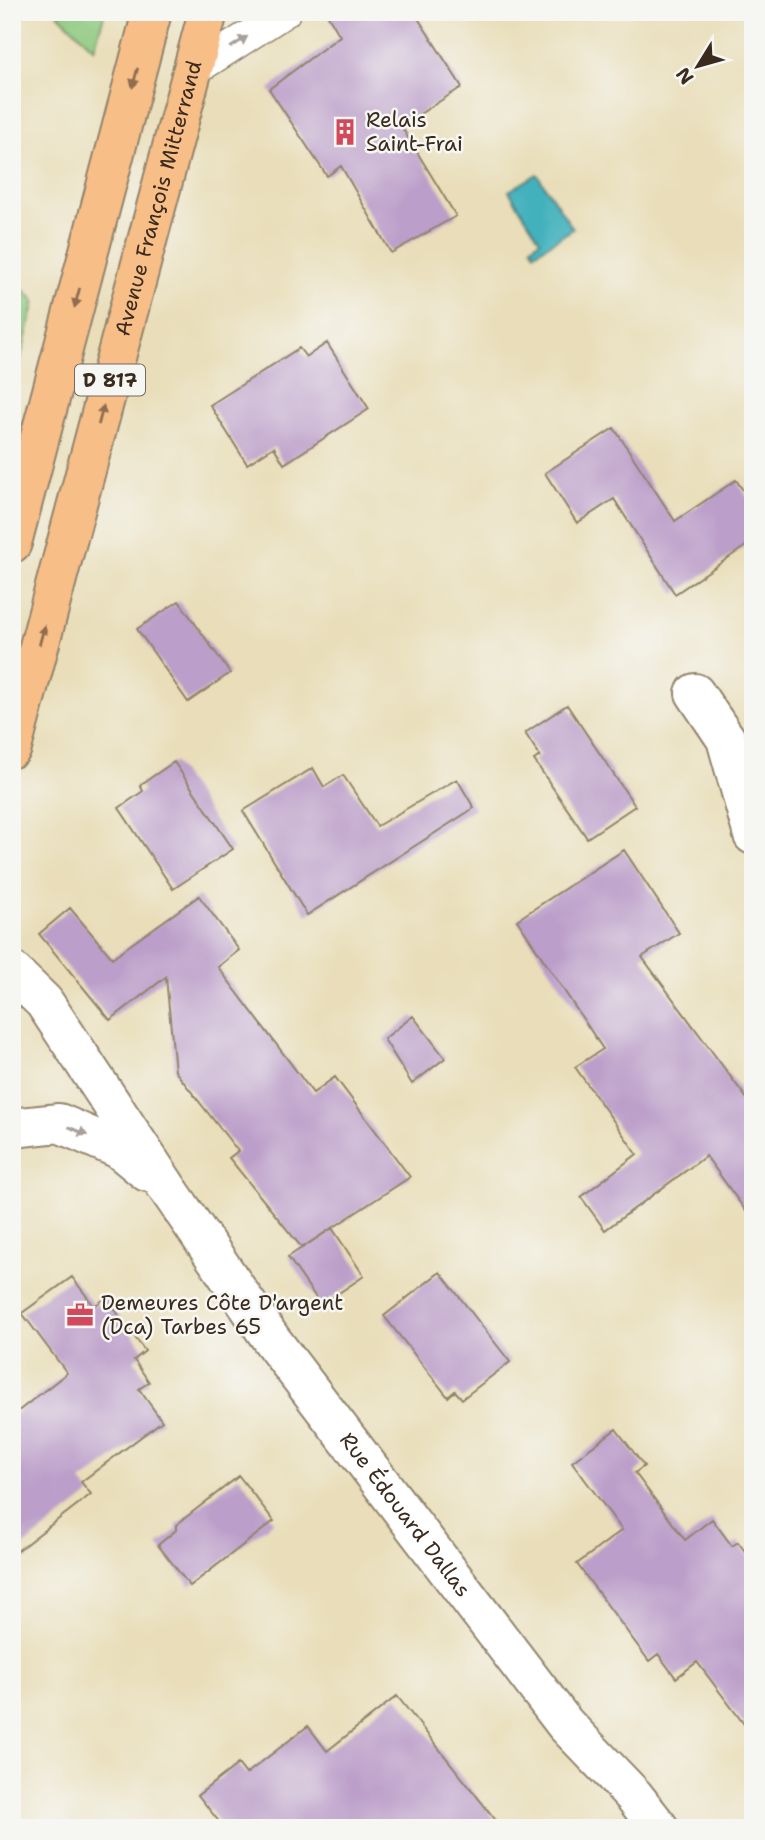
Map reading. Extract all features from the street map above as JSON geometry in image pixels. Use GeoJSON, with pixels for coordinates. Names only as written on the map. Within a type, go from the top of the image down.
{"type":"FeatureCollection","features":[{"type":"Feature","properties":{"kind":"main road","name":"D 817"},"geometry":{"type":"LineString","coordinates":[[12,543],[152,12]]}},
{"type":"Feature","properties":{"kind":"main road","name":"Avenue François Mitterrand"},"geometry":{"type":"LineString","coordinates":[[12,748],[208,12]]}},
{"type":"Feature","properties":{"kind":"street"},"geometry":{"type":"LineString","coordinates":[[695,693],[726,740],[753,835]]}},
{"type":"Feature","properties":{"kind":"street","name":"Rue Édouard Dallas"},"geometry":{"type":"LineString","coordinates":[[12,971],[44,1002],[271,1339],[565,1724],[634,1796],[659,1828]]}},
{"type":"Feature","properties":{"kind":"street","name":"Rue Édouard Dallas"},"geometry":{"type":"LineString","coordinates":[[12,1128],[59,1123],[119,1149],[168,1189]]}},
{"type":"Feature","properties":{"kind":"lane"},"geometry":{"type":"LineString","coordinates":[[192,72],[285,12]]}},
{"type":"Feature","properties":{"kind":"green space"},"geometry":{"type":"Polygon","coordinates":[[[56,12],[105,12],[94,49],[56,12]]]}},
{"type":"Feature","properties":{"kind":"green space"},"geometry":{"type":"Polygon","coordinates":[[[12,277],[35,301],[12,394],[12,277]]]}},
{"type":"Feature","properties":{"kind":"water"},"geometry":{"type":"Polygon","coordinates":[[[537,174],[573,229],[535,253],[531,247],[540,240],[509,191],[537,174]]]}},
{"type":"Feature","properties":{"kind":"building","name":"Relais Saint-Frai"},"geometry":{"type":"Polygon","coordinates":[[[326,12],[414,12],[462,87],[401,126],[456,216],[391,253],[341,166],[327,176],[269,89],[340,36],[326,12]]]}},
{"type":"Feature","properties":{"kind":"building"},"geometry":{"type":"Polygon","coordinates":[[[327,343],[369,409],[284,464],[274,447],[247,464],[210,405],[299,348],[306,357],[327,343]]]}},
{"type":"Feature","properties":{"kind":"building"},"geometry":{"type":"Polygon","coordinates":[[[614,428],[675,521],[736,480],[753,505],[753,541],[675,594],[614,499],[577,523],[545,473],[614,428]]]}},
{"type":"Feature","properties":{"kind":"building"},"geometry":{"type":"Polygon","coordinates":[[[179,601],[230,673],[188,702],[137,629],[179,601]]]}},
{"type":"Feature","properties":{"kind":"building"},"geometry":{"type":"Polygon","coordinates":[[[567,705],[635,806],[587,838],[534,760],[540,756],[525,733],[567,705]]]}},
{"type":"Feature","properties":{"kind":"building"},"geometry":{"type":"Polygon","coordinates":[[[174,762],[233,849],[173,889],[119,808],[143,791],[140,785],[174,762]]]}},
{"type":"Feature","properties":{"kind":"building"},"geometry":{"type":"Polygon","coordinates":[[[313,768],[324,787],[343,775],[377,826],[457,779],[474,808],[307,915],[243,811],[313,768]]]}},
{"type":"Feature","properties":{"kind":"building"},"geometry":{"type":"Polygon","coordinates":[[[624,850],[679,933],[642,957],[753,1107],[753,1221],[706,1156],[605,1230],[581,1197],[637,1154],[575,1067],[603,1049],[517,920],[624,850]]]}},
{"type":"Feature","properties":{"kind":"building"},"geometry":{"type":"Polygon","coordinates":[[[199,896],[239,950],[218,967],[313,1093],[335,1077],[410,1177],[302,1248],[229,1158],[238,1151],[175,1071],[166,977],[110,1020],[39,934],[70,908],[112,958],[199,896]]]}},
{"type":"Feature","properties":{"kind":"building"},"geometry":{"type":"Polygon","coordinates":[[[413,1016],[445,1058],[412,1084],[384,1039],[413,1016]]]}},
{"type":"Feature","properties":{"kind":"building"},"geometry":{"type":"Polygon","coordinates":[[[332,1228],[364,1276],[321,1305],[288,1257],[332,1228]]]}},
{"type":"Feature","properties":{"kind":"building"},"geometry":{"type":"Polygon","coordinates":[[[440,1272],[510,1362],[462,1399],[455,1391],[448,1397],[384,1316],[440,1272]]]}},
{"type":"Feature","properties":{"kind":"building"},"geometry":{"type":"Polygon","coordinates":[[[72,1277],[94,1306],[106,1298],[145,1351],[134,1360],[149,1382],[139,1389],[162,1421],[81,1482],[91,1494],[12,1555],[12,1416],[67,1373],[22,1313],[72,1277]]]}},
{"type":"Feature","properties":{"kind":"building"},"geometry":{"type":"Polygon","coordinates":[[[616,1429],[644,1466],[635,1473],[685,1540],[712,1519],[732,1546],[738,1542],[753,1562],[753,1736],[697,1662],[676,1678],[658,1654],[649,1661],[577,1564],[622,1530],[572,1462],[616,1429]]]}},
{"type":"Feature","properties":{"kind":"building"},"geometry":{"type":"Polygon","coordinates":[[[239,1476],[274,1521],[190,1586],[158,1545],[176,1530],[176,1525],[239,1476]]]}},
{"type":"Feature","properties":{"kind":"building"},"geometry":{"type":"Polygon","coordinates":[[[397,1696],[502,1828],[224,1828],[198,1795],[238,1764],[246,1774],[308,1726],[327,1751],[397,1696]]]}},
{"type":"Feature","properties":{"kind":"place","name":"Relais Saint-Frai"},"geometry":{"type":"Point","coordinates":[345,132]}},
{"type":"Feature","properties":{"kind":"place","name":"Demeures Côte D'argent (Dca) Tarbes 65"},"geometry":{"type":"Point","coordinates":[80,1315]}}]}
